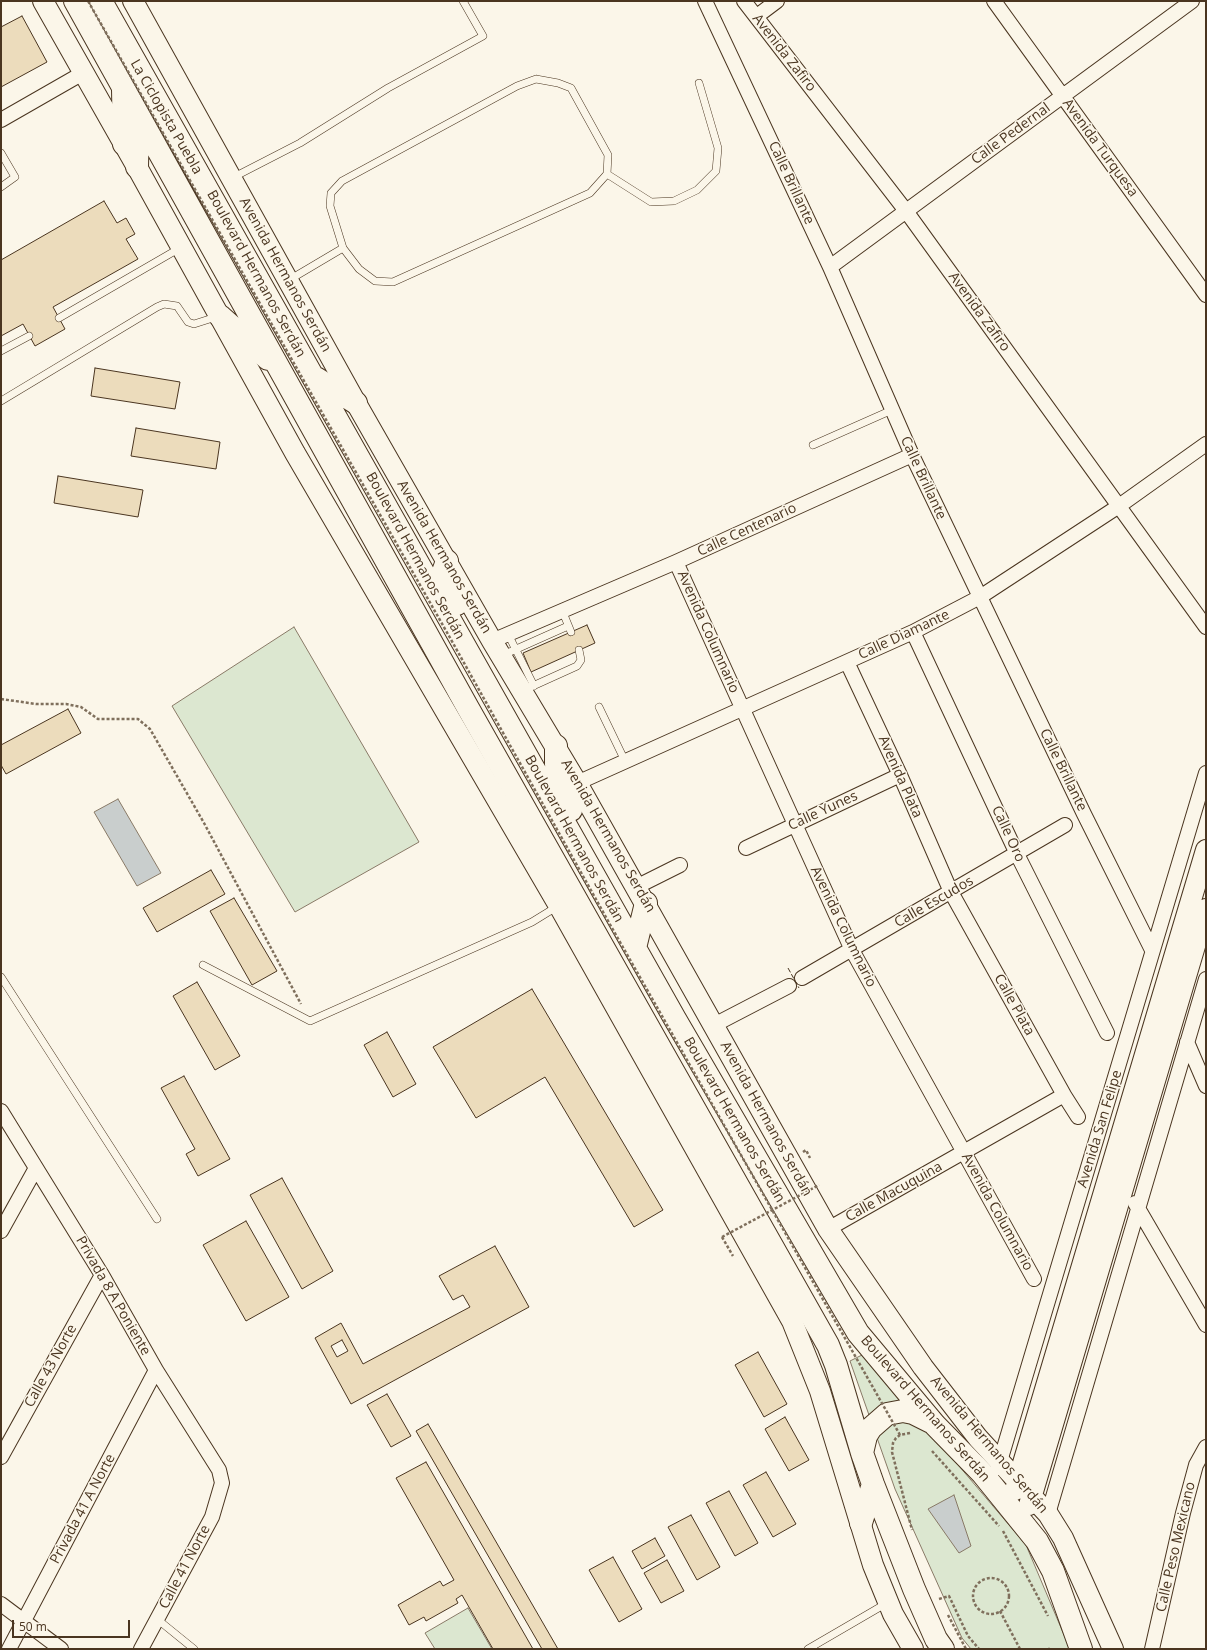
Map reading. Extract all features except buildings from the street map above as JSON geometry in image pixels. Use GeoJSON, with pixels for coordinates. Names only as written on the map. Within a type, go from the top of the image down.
{"type":"FeatureCollection","features":[{"type":"Feature","properties":{"kind":"main road"},"geometry":{"type":"LineString","coordinates":[[43,1],[182,247],[295,453],[558,906],[792,1321],[820,1391],[873,1565],[888,1602],[913,1649]]}},
{"type":"Feature","properties":{"kind":"main road","name":"Boulevard Hermanos Serdán"},"geometry":{"type":"LineString","coordinates":[[75,1],[468,708],[828,1345],[836,1365],[862,1453],[873,1484],[938,1646]]}},
{"type":"Feature","properties":{"kind":"main road","name":"Boulevard Hermanos Serdán"},"geometry":{"type":"LineString","coordinates":[[101,1],[635,948],[858,1333],[935,1425],[993,1486],[1024,1522],[1037,1541],[1053,1571],[1081,1649]]}},
{"type":"Feature","properties":{"kind":"main road","name":"Avenida Hermanos Serdán"},"geometry":{"type":"LineString","coordinates":[[133,1],[356,403],[447,561],[505,645],[556,746],[828,1230],[923,1368],[978,1438],[1048,1514],[1063,1538],[1113,1649]]}},
{"type":"Feature","properties":{"kind":"main road"},"geometry":{"type":"LineString","coordinates":[[137,65],[160,51]]}},
{"type":"Feature","properties":{"kind":"main road"},"geometry":{"type":"LineString","coordinates":[[123,86],[124,144]]}},
{"type":"Feature","properties":{"kind":"main road"},"geometry":{"type":"LineString","coordinates":[[137,167],[138,112]]}},
{"type":"Feature","properties":{"kind":"main road"},"geometry":{"type":"LineString","coordinates":[[220,316],[281,370]]}},
{"type":"Feature","properties":{"kind":"main road"},"geometry":{"type":"LineString","coordinates":[[314,378],[356,403]]}},
{"type":"Feature","properties":{"kind":"main road"},"geometry":{"type":"LineString","coordinates":[[447,561],[443,572],[445,581],[475,639],[477,651],[474,662]]}},
{"type":"Feature","properties":{"kind":"main road"},"geometry":{"type":"LineString","coordinates":[[556,746],[558,780],[576,822],[575,842]]}},
{"type":"Feature","properties":{"kind":"main road","name":"Avenida San Felipe"},"geometry":{"type":"LineString","coordinates":[[1009,1504],[1025,1488],[1124,1184],[1206,850]]}},
{"type":"Feature","properties":{"kind":"main road"},"geometry":{"type":"LineString","coordinates":[[635,948],[641,895]]}},
{"type":"Feature","properties":{"kind":"main road","name":"Avenida San Felipe"},"geometry":{"type":"LineString","coordinates":[[1024,1522],[1025,1488],[1062,1330],[1112,1163],[1175,981],[1206,909]]}},
{"type":"Feature","properties":{"kind":"main road"},"geometry":{"type":"LineString","coordinates":[[862,1453],[866,1436],[871,1428],[887,1414],[903,1411],[913,1413],[935,1425]]}},
{"type":"Feature","properties":{"kind":"main road"},"geometry":{"type":"LineString","coordinates":[[861,1523],[873,1484]]}},
{"type":"Feature","properties":{"kind":"street","name":"Calle Brillante"},"geometry":{"type":"LineString","coordinates":[[704,1],[830,267],[912,455],[1084,814],[1152,950]]}},
{"type":"Feature","properties":{"kind":"street","name":"Avenida Zafiro"},"geometry":{"type":"LineString","coordinates":[[744,1],[906,212],[1206,628]]}},
{"type":"Feature","properties":{"kind":"street"},"geometry":{"type":"LineString","coordinates":[[757,16],[777,1]]}},
{"type":"Feature","properties":{"kind":"street","name":"Avenida Turquesa"},"geometry":{"type":"LineString","coordinates":[[994,1],[1206,294]]}},
{"type":"Feature","properties":{"kind":"street","name":"Calle Pedernal"},"geometry":{"type":"LineString","coordinates":[[830,267],[1192,1]]}},
{"type":"Feature","properties":{"kind":"street"},"geometry":{"type":"LineString","coordinates":[[1,120],[83,73]]}},
{"type":"Feature","properties":{"kind":"street","name":"Calle Diamante"},"geometry":{"type":"LineString","coordinates":[[577,783],[913,632],[980,597],[1119,506],[1206,444]]}},
{"type":"Feature","properties":{"kind":"street","name":"Calle Centenario"},"geometry":{"type":"LineString","coordinates":[[505,645],[562,610],[676,562],[912,455]]}},
{"type":"Feature","properties":{"kind":"street","name":"Avenida Columnario"},"geometry":{"type":"LineString","coordinates":[[676,562],[852,950],[1034,1279]]}},
{"type":"Feature","properties":{"kind":"street","name":"Calle Oro"},"geometry":{"type":"LineString","coordinates":[[913,632],[1017,854],[1107,1033]]}},
{"type":"Feature","properties":{"kind":"street","name":"Avenida Plata"},"geometry":{"type":"LineString","coordinates":[[847,662],[900,775],[951,892]]}},
{"type":"Feature","properties":{"kind":"street","name":"Avenida San Felipe"},"geometry":{"type":"LineString","coordinates":[[993,1486],[1206,773]]}},
{"type":"Feature","properties":{"kind":"street","name":"Calle Yunes"},"geometry":{"type":"LineString","coordinates":[[746,848],[900,775]]}},
{"type":"Feature","properties":{"kind":"street","name":"Calle Escudos"},"geometry":{"type":"LineString","coordinates":[[802,978],[1065,825]]}},
{"type":"Feature","properties":{"kind":"street"},"geometry":{"type":"LineString","coordinates":[[641,895],[680,866]]}},
{"type":"Feature","properties":{"kind":"street","name":"Calle Plata"},"geometry":{"type":"LineString","coordinates":[[951,892],[1064,1095],[1078,1117]]}},
{"type":"Feature","properties":{"kind":"street"},"geometry":{"type":"LineString","coordinates":[[1048,1514],[1137,1207],[1205,986],[1175,981]]}},
{"type":"Feature","properties":{"kind":"street"},"geometry":{"type":"LineString","coordinates":[[714,1025],[789,986]]}},
{"type":"Feature","properties":{"kind":"street"},"geometry":{"type":"LineString","coordinates":[[1187,1042],[1206,1086]]}},
{"type":"Feature","properties":{"kind":"street","name":"Calle Macuquina"},"geometry":{"type":"LineString","coordinates":[[828,1230],[1064,1095]]}},
{"type":"Feature","properties":{"kind":"street","name":"Privada 8 A Poniente"},"geometry":{"type":"LineString","coordinates":[[1,1111],[102,1274],[156,1370],[219,1470],[222,1483]]}},
{"type":"Feature","properties":{"kind":"street"},"geometry":{"type":"LineString","coordinates":[[1112,1163],[1206,1325]]}},
{"type":"Feature","properties":{"kind":"street"},"geometry":{"type":"LineString","coordinates":[[1,1231],[36,1168]]}},
{"type":"Feature","properties":{"kind":"street","name":"Calle 43 Norte"},"geometry":{"type":"LineString","coordinates":[[1,1457],[102,1274]]}},
{"type":"Feature","properties":{"kind":"street","name":"Privada 41 A Norte"},"geometry":{"type":"LineString","coordinates":[[9,1649],[156,1370]]}},
{"type":"Feature","properties":{"kind":"street","name":"Calle Peso Mexicano"},"geometry":{"type":"LineString","coordinates":[[1152,1649],[1185,1506],[1196,1465],[1206,1447]]}},
{"type":"Feature","properties":{"kind":"street","name":"Calle 41 Norte"},"geometry":{"type":"LineString","coordinates":[[141,1649],[212,1517],[222,1483]]}},
{"type":"Feature","properties":{"kind":"street"},"geometry":{"type":"LineString","coordinates":[[1,1604],[61,1649]]}},
{"type":"Feature","properties":{"kind":"lane"},"geometry":{"type":"LineString","coordinates":[[232,178],[300,143],[388,88],[482,36],[463,1]]}},
{"type":"Feature","properties":{"kind":"lane"},"geometry":{"type":"LineString","coordinates":[[536,79],[558,83],[571,88],[608,155],[607,174],[590,193],[393,282],[375,282],[358,269],[343,248],[330,206],[331,193],[342,181],[517,86],[536,79]]}},
{"type":"Feature","properties":{"kind":"lane"},"geometry":{"type":"LineString","coordinates":[[607,174],[651,202],[674,200],[697,190],[716,171],[718,148],[699,83]]}},
{"type":"Feature","properties":{"kind":"lane"},"geometry":{"type":"LineString","coordinates":[[1,153],[15,177],[1,187]]}},
{"type":"Feature","properties":{"kind":"lane"},"geometry":{"type":"LineString","coordinates":[[59,318],[182,247]]}},
{"type":"Feature","properties":{"kind":"lane"},"geometry":{"type":"LineString","coordinates":[[288,280],[343,248]]}},
{"type":"Feature","properties":{"kind":"lane"},"geometry":{"type":"LineString","coordinates":[[1,402],[164,304],[176,306],[188,322],[194,324],[220,316]]}},
{"type":"Feature","properties":{"kind":"lane"},"geometry":{"type":"LineString","coordinates":[[1,351],[29,336]]}},
{"type":"Feature","properties":{"kind":"lane"},"geometry":{"type":"LineString","coordinates":[[812,445],[892,410]]}},
{"type":"Feature","properties":{"kind":"lane"},"geometry":{"type":"LineString","coordinates":[[505,645],[570,629],[562,610]]}},
{"type":"Feature","properties":{"kind":"lane"},"geometry":{"type":"LineString","coordinates":[[528,688],[580,663],[581,660],[579,650]]}},
{"type":"Feature","properties":{"kind":"lane"},"geometry":{"type":"LineString","coordinates":[[599,707],[625,761]]}},
{"type":"Feature","properties":{"kind":"lane"},"geometry":{"type":"LineString","coordinates":[[203,965],[310,1021],[532,922],[558,906]]}},
{"type":"Feature","properties":{"kind":"lane"},"geometry":{"type":"LineString","coordinates":[[1,977],[157,1219]]}},
{"type":"Feature","properties":{"kind":"lane"},"geometry":{"type":"LineString","coordinates":[[808,1649],[888,1602]]}},
{"type":"Feature","properties":{"kind":"lane"},"geometry":{"type":"LineString","coordinates":[[158,1619],[194,1649]]}},
{"type":"Feature","properties":{"kind":"path","name":"La Ciclopista Puebla"},"geometry":{"type":"LineString","coordinates":[[88,1],[449,636],[620,942],[900,1435]]}},
{"type":"Feature","properties":{"kind":"path"},"geometry":{"type":"LineString","coordinates":[[1,699],[36,704],[66,704],[82,707],[98,719],[138,719],[150,728],[204,823],[310,1021]]}},
{"type":"Feature","properties":{"kind":"path"},"geometry":{"type":"LineString","coordinates":[[722,1237],[819,1186]]}},
{"type":"Feature","properties":{"kind":"path"},"geometry":{"type":"LineString","coordinates":[[914,1433],[900,1435],[893,1443],[892,1452],[914,1534]]}},
{"type":"Feature","properties":{"kind":"path"},"geometry":{"type":"LineString","coordinates":[[929,1448],[1003,1531],[1050,1620]]}},
{"type":"Feature","properties":{"kind":"path"},"geometry":{"type":"LineString","coordinates":[[985,1579],[997,1579],[1002,1582],[1009,1591],[1008,1603],[1000,1611],[988,1613],[983,1611],[975,1603],[974,1592],[980,1582],[985,1579]]}},
{"type":"Feature","properties":{"kind":"path"},"geometry":{"type":"LineString","coordinates":[[936,1592],[942,1606]]}},
{"type":"Feature","properties":{"kind":"path"},"geometry":{"type":"LineString","coordinates":[[939,1599],[949,1596],[968,1636],[979,1649]]}},
{"type":"Feature","properties":{"kind":"path"},"geometry":{"type":"LineString","coordinates":[[1000,1611],[1020,1649]]}},
{"type":"Feature","properties":{"kind":"path"},"geometry":{"type":"LineString","coordinates":[[946,1612],[966,1649]]}},
{"type":"Feature","properties":{"kind":"green space"},"geometry":{"type":"Polygon","coordinates":[[[294,627],[419,842],[295,912],[172,706],[294,627]]]}},
{"type":"Feature","properties":{"kind":"green space"},"geometry":{"type":"Polygon","coordinates":[[[864,1354],[1026,1545],[1070,1649],[971,1649],[962,1638],[895,1489],[850,1361],[864,1354]]]}},
{"type":"Feature","properties":{"kind":"green space"},"geometry":{"type":"Polygon","coordinates":[[[468,1608],[492,1649],[435,1649],[425,1633],[468,1608]]]}},
{"type":"Feature","properties":{"kind":"shaded area"},"geometry":{"type":"Polygon","coordinates":[[[118,799],[161,873],[137,886],[94,812],[118,799]]]}},
{"type":"Feature","properties":{"kind":"shaded area"},"geometry":{"type":"Polygon","coordinates":[[[954,1495],[971,1546],[959,1553],[928,1509],[954,1495]]]}},
{"type":"Feature","properties":{"kind":"fence"},"geometry":{"type":"LineString","coordinates":[[788,968],[799,988]]}}]}
